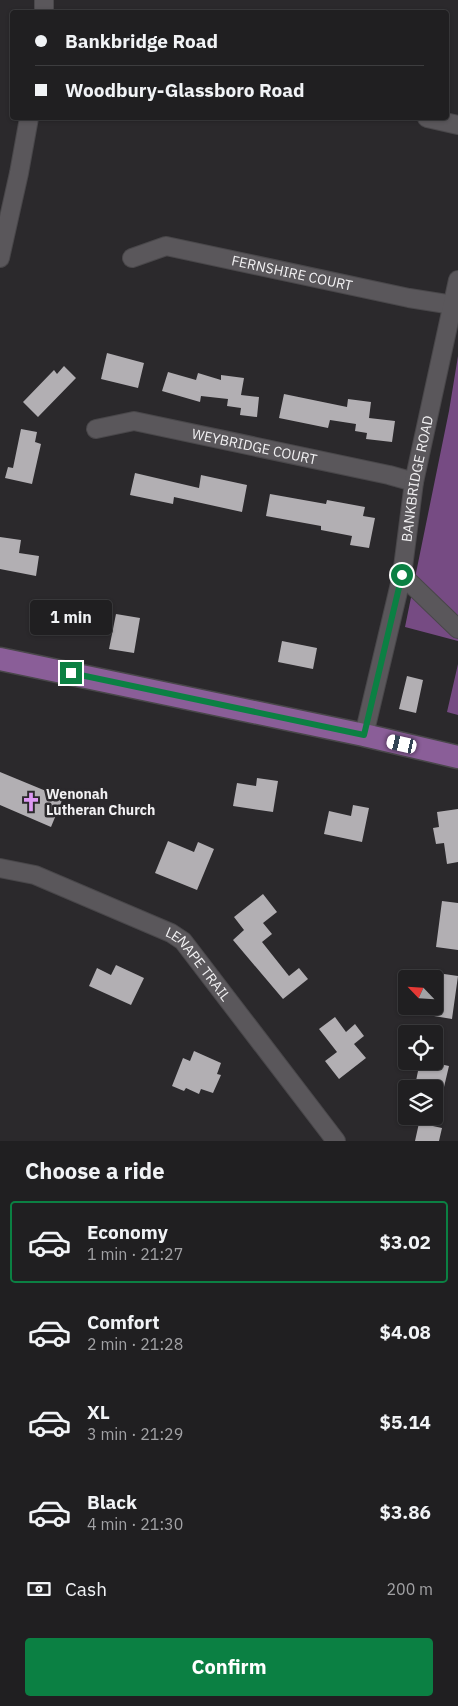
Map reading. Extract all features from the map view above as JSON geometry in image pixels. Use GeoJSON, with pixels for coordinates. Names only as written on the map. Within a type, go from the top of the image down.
{"type":"FeatureCollection","features":[{"type":"Feature","properties":{"kind":"main road"},"geometry":{"type":"LineString","coordinates":[[0,659],[364,735],[458,757]]}},
{"type":"Feature","properties":{"kind":"street"},"geometry":{"type":"LineString","coordinates":[[0,258],[29,120]]}},
{"type":"Feature","properties":{"kind":"street"},"geometry":{"type":"LineString","coordinates":[[436,120],[458,125]]}},
{"type":"Feature","properties":{"kind":"street","name":"FERNSHIRE COURT"},"geometry":{"type":"LineString","coordinates":[[132,258],[166,246],[409,298],[453,305]]}},
{"type":"Feature","properties":{"kind":"street","name":"BANKBRIDGE ROAD"},"geometry":{"type":"LineString","coordinates":[[364,735],[402,575],[414,482],[458,280]]}},
{"type":"Feature","properties":{"kind":"street","name":"WEYBRIDGE COURT"},"geometry":{"type":"LineString","coordinates":[[96,429],[134,421],[389,475],[414,482]]}},
{"type":"Feature","properties":{"kind":"street"},"geometry":{"type":"LineString","coordinates":[[402,575],[458,629]]}},
{"type":"Feature","properties":{"kind":"street","name":"LENAPE TRAIL"},"geometry":{"type":"LineString","coordinates":[[0,868],[35,875],[171,933],[183,941],[336,1141]]}},
{"type":"Feature","properties":{"kind":"shaded area"},"geometry":{"type":"Polygon","coordinates":[[[458,356],[458,641],[405,627],[449,411],[458,356]]]}},
{"type":"Feature","properties":{"kind":"shaded area"},"geometry":{"type":"Polygon","coordinates":[[[458,664],[458,715],[447,712],[458,664]]]}},
{"type":"Feature","properties":{"kind":"building"},"geometry":{"type":"Polygon","coordinates":[[[107,353],[144,363],[138,388],[101,379],[107,353]]]}},
{"type":"Feature","properties":{"kind":"building"},"geometry":{"type":"Polygon","coordinates":[[[64,366],[76,378],[38,417],[23,402],[54,370],[57,374],[64,366]]]}},
{"type":"Feature","properties":{"kind":"building"},"geometry":{"type":"Polygon","coordinates":[[[168,372],[196,380],[198,373],[221,380],[221,375],[244,378],[241,395],[259,397],[257,417],[240,415],[241,408],[227,406],[228,399],[201,396],[200,402],[162,391],[168,372]]]}},
{"type":"Feature","properties":{"kind":"building"},"geometry":{"type":"Polygon","coordinates":[[[284,394],[347,407],[348,399],[371,402],[369,418],[395,421],[392,442],[366,439],[367,433],[355,431],[356,424],[330,420],[328,428],[279,418],[284,394]]]}},
{"type":"Feature","properties":{"kind":"building"},"geometry":{"type":"Polygon","coordinates":[[[21,429],[37,432],[35,442],[41,444],[32,484],[5,478],[8,467],[13,468],[21,429]]]}},
{"type":"Feature","properties":{"kind":"building"},"geometry":{"type":"Polygon","coordinates":[[[135,473],[199,488],[201,475],[247,485],[242,512],[174,497],[173,504],[130,495],[135,473]]]}},
{"type":"Feature","properties":{"kind":"building"},"geometry":{"type":"Polygon","coordinates":[[[270,494],[326,504],[327,500],[365,507],[363,516],[375,518],[369,548],[350,545],[352,536],[321,530],[321,526],[266,516],[270,494]]]}},
{"type":"Feature","properties":{"kind":"building"},"geometry":{"type":"Polygon","coordinates":[[[0,537],[21,540],[19,553],[39,556],[36,576],[0,569],[0,537]]]}},
{"type":"Feature","properties":{"kind":"building"},"geometry":{"type":"Polygon","coordinates":[[[116,614],[140,618],[134,653],[109,649],[116,614]]]}},
{"type":"Feature","properties":{"kind":"building"},"geometry":{"type":"Polygon","coordinates":[[[282,641],[317,648],[313,669],[278,662],[282,641]]]}},
{"type":"Feature","properties":{"kind":"building"},"geometry":{"type":"Polygon","coordinates":[[[407,676],[423,680],[416,713],[399,709],[407,676]]]}},
{"type":"Feature","properties":{"kind":"building","name":"Wenonah Lutheran Church"},"geometry":{"type":"Polygon","coordinates":[[[0,772],[63,798],[51,827],[0,805],[0,772]]]}},
{"type":"Feature","properties":{"kind":"building"},"geometry":{"type":"Polygon","coordinates":[[[257,778],[278,781],[273,812],[233,806],[237,783],[256,786],[257,778]]]}},
{"type":"Feature","properties":{"kind":"building"},"geometry":{"type":"Polygon","coordinates":[[[353,805],[369,808],[362,842],[324,834],[329,811],[351,816],[353,805]]]}},
{"type":"Feature","properties":{"kind":"building"},"geometry":{"type":"Polygon","coordinates":[[[458,809],[458,862],[447,864],[444,843],[436,844],[433,828],[439,827],[437,812],[458,809]]]}},
{"type":"Feature","properties":{"kind":"building"},"geometry":{"type":"Polygon","coordinates":[[[168,841],[194,852],[198,842],[214,849],[197,890],[155,873],[168,841]]]}},
{"type":"Feature","properties":{"kind":"building"},"geometry":{"type":"Polygon","coordinates":[[[263,894],[277,912],[263,923],[272,934],[262,942],[289,976],[299,968],[308,979],[283,999],[233,940],[244,930],[234,917],[263,894]]]}},
{"type":"Feature","properties":{"kind":"building"},"geometry":{"type":"Polygon","coordinates":[[[442,901],[458,903],[458,950],[436,947],[442,901]]]}},
{"type":"Feature","properties":{"kind":"building"},"geometry":{"type":"Polygon","coordinates":[[[116,965],[144,978],[131,1005],[89,986],[97,968],[111,975],[116,965]]]}},
{"type":"Feature","properties":{"kind":"building"},"geometry":{"type":"Polygon","coordinates":[[[444,974],[458,976],[452,1019],[434,1016],[443,1015],[444,974]]]}},
{"type":"Feature","properties":{"kind":"building"},"geometry":{"type":"Polygon","coordinates":[[[335,1017],[346,1032],[355,1024],[364,1036],[354,1044],[366,1058],[339,1079],[325,1061],[337,1052],[319,1029],[335,1017]]]}},
{"type":"Feature","properties":{"kind":"building"},"geometry":{"type":"Polygon","coordinates":[[[194,1051],[221,1063],[217,1074],[221,1075],[213,1093],[201,1089],[199,1094],[186,1088],[184,1091],[172,1086],[183,1058],[190,1061],[194,1051]]]}},
{"type":"Feature","properties":{"kind":"building"},"geometry":{"type":"Polygon","coordinates":[[[443,1065],[449,1066],[444,1087],[443,1080],[416,1080],[418,1070],[443,1070],[443,1065]]]}},
{"type":"Feature","properties":{"kind":"building"},"geometry":{"type":"Polygon","coordinates":[[[419,1125],[442,1128],[439,1141],[415,1141],[419,1125]]]}},
{"type":"Feature","properties":{"kind":"place","name":"Wenonah Lutheran Church"},"geometry":{"type":"Point","coordinates":[31,802]}},
{"type":"Feature","properties":{"kind":"route"},"geometry":{"type":"LineString","coordinates":[[71,673],[364,735],[402,575]]}}]}
